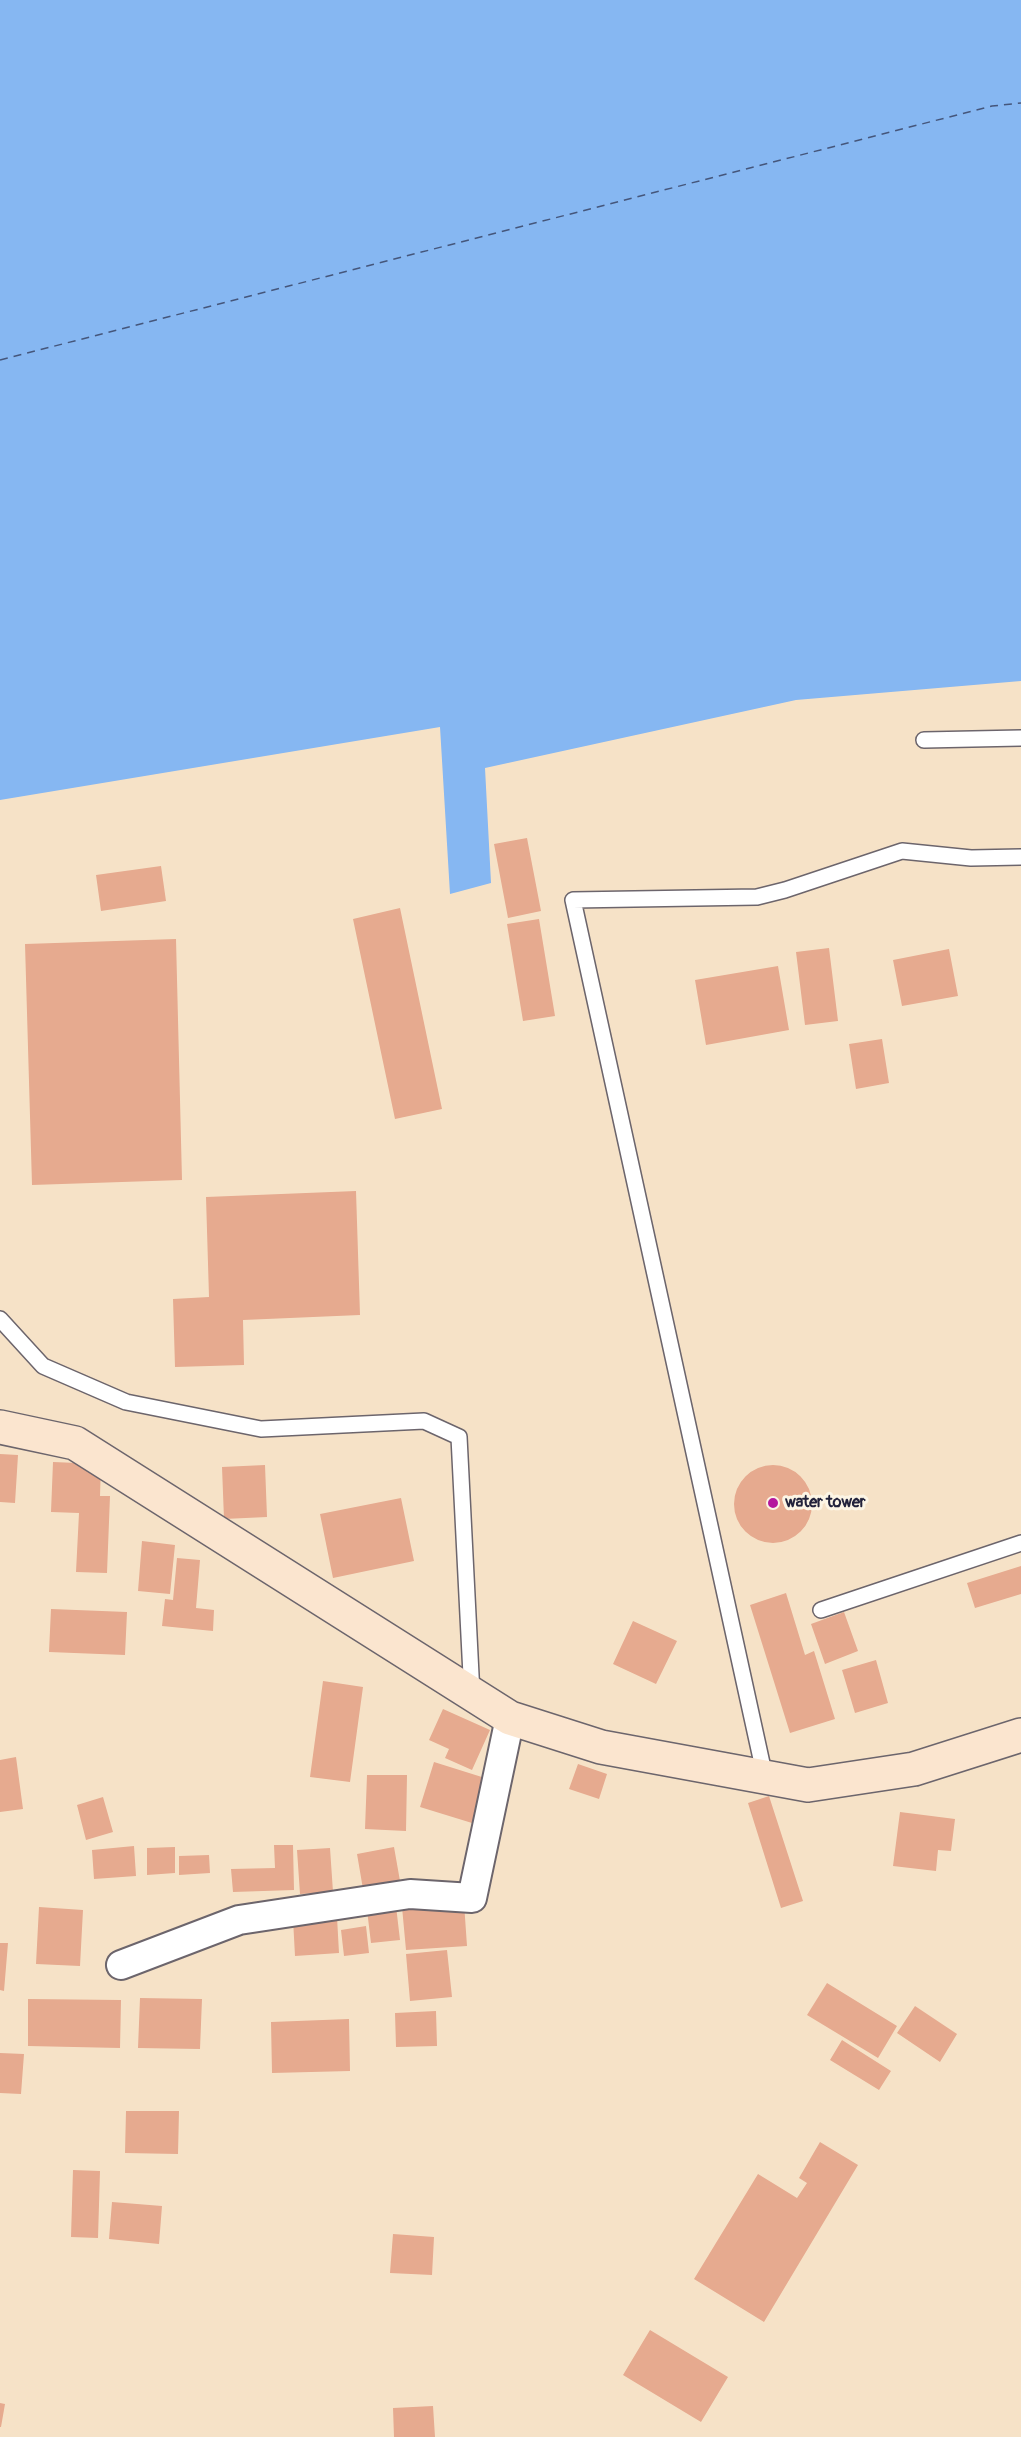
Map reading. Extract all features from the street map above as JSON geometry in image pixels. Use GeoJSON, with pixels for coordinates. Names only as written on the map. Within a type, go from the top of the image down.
{"type":"FeatureCollection","features":[{"type":"Feature","properties":{"kind":"street"},"geometry":{"type":"LineString","coordinates":[[0,1427],[75,1443],[510,1718],[601,1747],[808,1785],[914,1769],[1021,1735]]}},
{"type":"Feature","properties":{"kind":"street"},"geometry":{"type":"LineString","coordinates":[[121,1965],[239,1920],[410,1894],[472,1898],[510,1718]]}},
{"type":"Feature","properties":{"kind":"lane"},"geometry":{"type":"LineString","coordinates":[[924,740],[1021,738]]}},
{"type":"Feature","properties":{"kind":"lane"},"geometry":{"type":"LineString","coordinates":[[765,1777],[573,900],[757,897],[902,851],[971,858],[1021,857]]}},
{"type":"Feature","properties":{"kind":"lane"},"geometry":{"type":"LineString","coordinates":[[0,1319],[43,1366],[126,1402],[261,1429],[424,1421],[459,1437],[472,1695]]}},
{"type":"Feature","properties":{"kind":"lane"},"geometry":{"type":"LineString","coordinates":[[821,1610],[1021,1543]]}},
{"type":"Feature","properties":{"kind":"water"},"geometry":{"type":"Polygon","coordinates":[[[0,0],[1021,0],[1021,681],[796,700],[485,768],[491,883],[450,894],[440,727],[0,800],[0,0]]]}},
{"type":"Feature","properties":{"kind":"building"},"geometry":{"type":"Polygon","coordinates":[[[527,838],[541,911],[508,918],[494,844],[527,838]]]}},
{"type":"Feature","properties":{"kind":"building"},"geometry":{"type":"Polygon","coordinates":[[[161,866],[166,901],[101,911],[96,875],[161,866]]]}},
{"type":"Feature","properties":{"kind":"building"},"geometry":{"type":"Polygon","coordinates":[[[400,908],[442,1109],[395,1119],[353,919],[400,908]]]}},
{"type":"Feature","properties":{"kind":"building"},"geometry":{"type":"Polygon","coordinates":[[[539,919],[555,1016],[523,1021],[507,924],[539,919]]]}},
{"type":"Feature","properties":{"kind":"building"},"geometry":{"type":"Polygon","coordinates":[[[176,939],[182,1180],[32,1185],[25,944],[176,939]]]}},
{"type":"Feature","properties":{"kind":"building"},"geometry":{"type":"Polygon","coordinates":[[[829,948],[838,1021],[805,1025],[796,952],[829,948]]]}},
{"type":"Feature","properties":{"kind":"building"},"geometry":{"type":"Polygon","coordinates":[[[949,949],[958,996],[902,1006],[893,960],[949,949]]]}},
{"type":"Feature","properties":{"kind":"building"},"geometry":{"type":"Polygon","coordinates":[[[778,966],[789,1030],[706,1045],[695,980],[778,966]]]}},
{"type":"Feature","properties":{"kind":"building"},"geometry":{"type":"Polygon","coordinates":[[[882,1039],[889,1083],[856,1089],[849,1044],[882,1039]]]}},
{"type":"Feature","properties":{"kind":"building"},"geometry":{"type":"Polygon","coordinates":[[[356,1191],[360,1315],[243,1320],[244,1365],[175,1367],[173,1299],[209,1297],[206,1197],[356,1191]]]}},
{"type":"Feature","properties":{"kind":"building"},"geometry":{"type":"Polygon","coordinates":[[[0,1454],[18,1455],[15,1503],[0,1502],[0,1454]]]}},
{"type":"Feature","properties":{"kind":"building"},"geometry":{"type":"Polygon","coordinates":[[[53,1462],[101,1464],[100,1496],[110,1496],[107,1573],[76,1572],[79,1513],[51,1512],[53,1462]]]}},
{"type":"Feature","properties":{"kind":"building"},"geometry":{"type":"Polygon","coordinates":[[[265,1465],[267,1517],[224,1519],[222,1467],[265,1465]]]}},
{"type":"Feature","properties":{"kind":"building","name":"water tower"},"geometry":{"type":"Polygon","coordinates":[[[773,1465],[788,1468],[805,1482],[812,1504],[809,1519],[795,1536],[773,1543],[758,1540],[741,1526],[734,1504],[737,1489],[751,1472],[773,1465]]]}},
{"type":"Feature","properties":{"kind":"building"},"geometry":{"type":"Polygon","coordinates":[[[401,1498],[414,1561],[333,1578],[320,1514],[401,1498]]]}},
{"type":"Feature","properties":{"kind":"building"},"geometry":{"type":"Polygon","coordinates":[[[142,1541],[175,1545],[170,1594],[138,1591],[142,1541]]]}},
{"type":"Feature","properties":{"kind":"building"},"geometry":{"type":"Polygon","coordinates":[[[177,1558],[200,1560],[196,1608],[214,1610],[213,1631],[162,1626],[165,1599],[173,1600],[177,1558]]]}},
{"type":"Feature","properties":{"kind":"building"},"geometry":{"type":"Polygon","coordinates":[[[1021,1566],[1021,1594],[975,1608],[967,1583],[1021,1566]]]}},
{"type":"Feature","properties":{"kind":"building"},"geometry":{"type":"Polygon","coordinates":[[[786,1593],[805,1655],[814,1651],[835,1719],[790,1733],[750,1605],[786,1593]]]}},
{"type":"Feature","properties":{"kind":"building"},"geometry":{"type":"Polygon","coordinates":[[[51,1609],[127,1612],[125,1655],[49,1652],[51,1609]]]}},
{"type":"Feature","properties":{"kind":"building"},"geometry":{"type":"Polygon","coordinates":[[[844,1612],[858,1651],[825,1664],[811,1624],[844,1612]]]}},
{"type":"Feature","properties":{"kind":"building"},"geometry":{"type":"Polygon","coordinates":[[[633,1621],[677,1641],[656,1684],[613,1664],[633,1621]]]}},
{"type":"Feature","properties":{"kind":"building"},"geometry":{"type":"Polygon","coordinates":[[[876,1660],[888,1703],[855,1713],[842,1670],[876,1660]]]}},
{"type":"Feature","properties":{"kind":"building"},"geometry":{"type":"Polygon","coordinates":[[[323,1681],[363,1687],[350,1782],[310,1777],[323,1681]]]}},
{"type":"Feature","properties":{"kind":"building"},"geometry":{"type":"Polygon","coordinates":[[[443,1709],[490,1730],[472,1770],[445,1758],[449,1749],[429,1740],[443,1709]]]}},
{"type":"Feature","properties":{"kind":"building"},"geometry":{"type":"Polygon","coordinates":[[[16,1757],[23,1809],[0,1812],[0,1760],[16,1757]]]}},
{"type":"Feature","properties":{"kind":"building"},"geometry":{"type":"Polygon","coordinates":[[[434,1762],[485,1778],[472,1823],[420,1807],[434,1762]]]}},
{"type":"Feature","properties":{"kind":"building"},"geometry":{"type":"Polygon","coordinates":[[[578,1764],[607,1774],[599,1799],[569,1789],[578,1764]]]}},
{"type":"Feature","properties":{"kind":"building"},"geometry":{"type":"Polygon","coordinates":[[[367,1775],[407,1775],[406,1831],[365,1829],[367,1775]]]}},
{"type":"Feature","properties":{"kind":"building"},"geometry":{"type":"Polygon","coordinates":[[[769,1796],[803,1901],[781,1908],[748,1803],[769,1796]]]}},
{"type":"Feature","properties":{"kind":"building"},"geometry":{"type":"Polygon","coordinates":[[[103,1797],[113,1832],[86,1840],[77,1805],[103,1797]]]}},
{"type":"Feature","properties":{"kind":"building"},"geometry":{"type":"Polygon","coordinates":[[[900,1812],[955,1819],[951,1851],[938,1850],[936,1871],[893,1866],[900,1812]]]}},
{"type":"Feature","properties":{"kind":"building"},"geometry":{"type":"Polygon","coordinates":[[[274,1845],[293,1845],[294,1890],[233,1892],[231,1869],[275,1868],[274,1845]]]}},
{"type":"Feature","properties":{"kind":"building"},"geometry":{"type":"Polygon","coordinates":[[[134,1846],[136,1876],[94,1879],[92,1850],[134,1846]]]}},
{"type":"Feature","properties":{"kind":"building"},"geometry":{"type":"Polygon","coordinates":[[[175,1847],[175,1873],[147,1875],[147,1848],[175,1847]]]}},
{"type":"Feature","properties":{"kind":"building"},"geometry":{"type":"Polygon","coordinates":[[[394,1847],[400,1881],[363,1889],[357,1854],[394,1847]]]}},
{"type":"Feature","properties":{"kind":"building"},"geometry":{"type":"Polygon","coordinates":[[[330,1848],[333,1892],[300,1894],[297,1850],[330,1848]]]}},
{"type":"Feature","properties":{"kind":"building"},"geometry":{"type":"Polygon","coordinates":[[[209,1855],[210,1873],[179,1875],[179,1856],[209,1855]]]}},
{"type":"Feature","properties":{"kind":"building"},"geometry":{"type":"Polygon","coordinates":[[[464,1903],[467,1946],[406,1950],[402,1907],[464,1903]]]}},
{"type":"Feature","properties":{"kind":"building"},"geometry":{"type":"Polygon","coordinates":[[[396,1906],[400,1940],[371,1943],[367,1910],[396,1906]]]}},
{"type":"Feature","properties":{"kind":"building"},"geometry":{"type":"Polygon","coordinates":[[[39,1907],[83,1910],[80,1966],[36,1964],[39,1907]]]}},
{"type":"Feature","properties":{"kind":"building"},"geometry":{"type":"Polygon","coordinates":[[[337,1917],[339,1953],[295,1956],[293,1919],[337,1917]]]}},
{"type":"Feature","properties":{"kind":"building"},"geometry":{"type":"Polygon","coordinates":[[[366,1926],[369,1953],[344,1956],[341,1930],[366,1926]]]}},
{"type":"Feature","properties":{"kind":"building"},"geometry":{"type":"Polygon","coordinates":[[[0,1943],[8,1943],[4,1991],[0,1990],[0,1943]]]}},
{"type":"Feature","properties":{"kind":"building"},"geometry":{"type":"Polygon","coordinates":[[[447,1950],[452,1997],[410,2001],[406,1954],[447,1950]]]}},
{"type":"Feature","properties":{"kind":"building"},"geometry":{"type":"Polygon","coordinates":[[[827,1983],[897,2026],[878,2058],[807,2015],[827,1983]]]}},
{"type":"Feature","properties":{"kind":"building"},"geometry":{"type":"Polygon","coordinates":[[[140,1998],[202,1999],[200,2049],[138,2048],[140,1998]]]}},
{"type":"Feature","properties":{"kind":"building"},"geometry":{"type":"Polygon","coordinates":[[[28,1999],[121,2000],[120,2048],[28,2046],[28,1999]]]}},
{"type":"Feature","properties":{"kind":"building"},"geometry":{"type":"Polygon","coordinates":[[[915,2006],[957,2034],[940,2062],[897,2033],[915,2006]]]}},
{"type":"Feature","properties":{"kind":"building"},"geometry":{"type":"Polygon","coordinates":[[[436,2011],[437,2046],[396,2047],[395,2013],[436,2011]]]}},
{"type":"Feature","properties":{"kind":"building"},"geometry":{"type":"Polygon","coordinates":[[[349,2019],[350,2071],[272,2073],[271,2022],[349,2019]]]}},
{"type":"Feature","properties":{"kind":"building"},"geometry":{"type":"Polygon","coordinates":[[[842,2040],[891,2071],[879,2090],[830,2060],[842,2040]]]}},
{"type":"Feature","properties":{"kind":"building"},"geometry":{"type":"Polygon","coordinates":[[[0,2053],[24,2054],[21,2094],[0,2093],[0,2053]]]}},
{"type":"Feature","properties":{"kind":"building"},"geometry":{"type":"Polygon","coordinates":[[[126,2111],[179,2111],[178,2154],[125,2153],[126,2111]]]}},
{"type":"Feature","properties":{"kind":"building"},"geometry":{"type":"Polygon","coordinates":[[[820,2142],[858,2165],[764,2322],[694,2279],[758,2174],[797,2198],[807,2183],[799,2178],[820,2142]]]}},
{"type":"Feature","properties":{"kind":"building"},"geometry":{"type":"Polygon","coordinates":[[[73,2170],[100,2171],[98,2238],[71,2237],[73,2170]]]}},
{"type":"Feature","properties":{"kind":"building"},"geometry":{"type":"Polygon","coordinates":[[[112,2202],[162,2206],[159,2244],[109,2239],[112,2202]]]}},
{"type":"Feature","properties":{"kind":"building"},"geometry":{"type":"Polygon","coordinates":[[[393,2234],[434,2237],[432,2275],[390,2273],[393,2234]]]}},
{"type":"Feature","properties":{"kind":"building"},"geometry":{"type":"Polygon","coordinates":[[[650,2330],[728,2377],[701,2422],[623,2375],[650,2330]]]}},
{"type":"Feature","properties":{"kind":"building"},"geometry":{"type":"Polygon","coordinates":[[[0,2403],[5,2404],[1,2427],[0,2427],[0,2403]]]}},
{"type":"Feature","properties":{"kind":"building"},"geometry":{"type":"Polygon","coordinates":[[[433,2406],[435,2437],[394,2437],[393,2408],[433,2406]]]}},
{"type":"Feature","properties":{"kind":"ferry route"},"geometry":{"type":"LineString","coordinates":[[0,360],[992,106],[1021,103]]}},
{"type":"Feature","properties":{"kind":"place","name":"water tower"},"geometry":{"type":"Point","coordinates":[773,1503]}}]}
